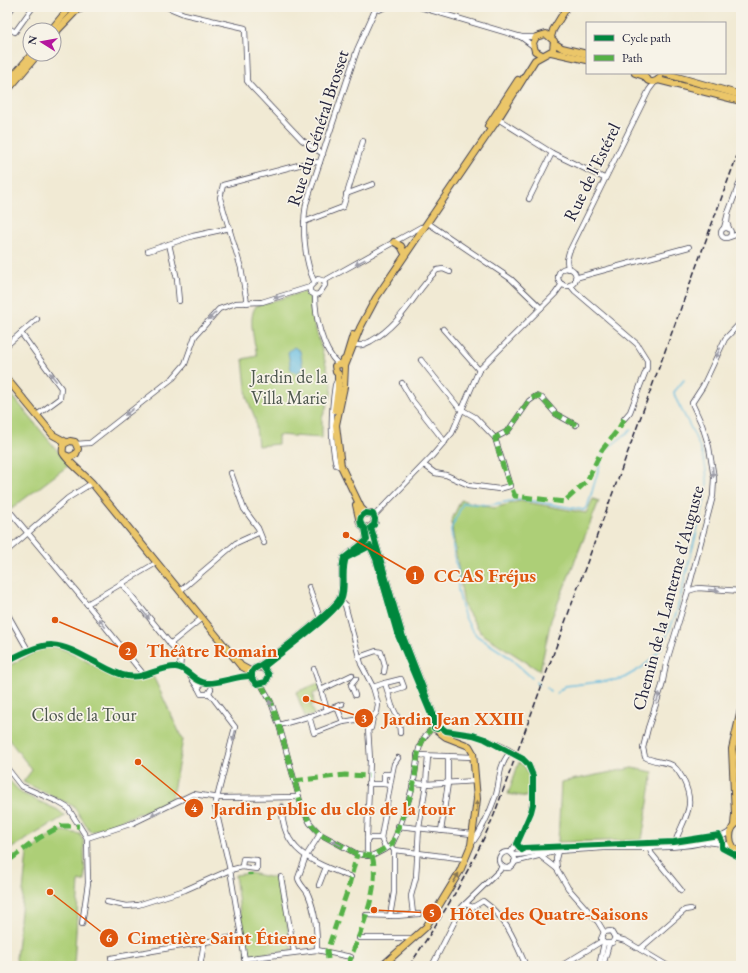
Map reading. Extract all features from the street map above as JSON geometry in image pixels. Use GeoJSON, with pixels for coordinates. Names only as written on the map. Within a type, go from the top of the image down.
{"type":"FeatureCollection","features":[{"type":"Feature","properties":{"kind":"main road"},"geometry":{"type":"LineString","coordinates":[[58,22],[70,7]]}},
{"type":"Feature","properties":{"kind":"main road"},"geometry":{"type":"LineString","coordinates":[[62,26],[77,10],[86,7]]}},
{"type":"Feature","properties":{"kind":"main road"},"geometry":{"type":"LineString","coordinates":[[551,38],[564,7]]}},
{"type":"Feature","properties":{"kind":"main road"},"geometry":{"type":"LineString","coordinates":[[551,52],[551,38],[553,30],[567,7]]}},
{"type":"Feature","properties":{"kind":"main road"},"geometry":{"type":"LineString","coordinates":[[368,528],[375,522],[374,516],[366,513],[361,508],[345,474],[338,453],[336,425],[344,387],[340,376],[335,370],[342,365],[346,358],[350,343],[364,314],[532,59],[536,37],[551,38],[562,48],[586,54]]}},
{"type":"Feature","properties":{"kind":"main road"},"geometry":{"type":"LineString","coordinates":[[534,48],[542,55]]}},
{"type":"Feature","properties":{"kind":"main road"},"geometry":{"type":"LineString","coordinates":[[382,966],[426,927],[451,888],[466,859],[471,845],[477,810],[476,781],[474,757],[469,746],[446,737],[436,726],[402,634],[386,576],[370,541],[368,528],[360,523],[360,518],[339,466],[333,432],[342,365],[376,298],[428,223],[435,209],[498,118],[534,62],[542,55],[551,52],[586,60]]}},
{"type":"Feature","properties":{"kind":"main road"},"geometry":{"type":"LineString","coordinates":[[7,83],[25,62]]}},
{"type":"Feature","properties":{"kind":"main road"},"geometry":{"type":"LineString","coordinates":[[7,91],[31,62]]}},
{"type":"Feature","properties":{"kind":"main road"},"geometry":{"type":"LineString","coordinates":[[657,81],[661,74]]}},
{"type":"Feature","properties":{"kind":"main road"},"geometry":{"type":"LineString","coordinates":[[666,74],[741,95]]}},
{"type":"Feature","properties":{"kind":"main road"},"geometry":{"type":"LineString","coordinates":[[645,77],[741,101]]}},
{"type":"Feature","properties":{"kind":"main road"},"geometry":{"type":"LineString","coordinates":[[394,242],[401,246],[404,252]]}},
{"type":"Feature","properties":{"kind":"main road"},"geometry":{"type":"LineString","coordinates":[[7,379],[56,437],[66,442],[72,441],[76,444],[78,451],[75,456],[79,469]]}},
{"type":"Feature","properties":{"kind":"main road"},"geometry":{"type":"LineString","coordinates":[[7,384],[62,448],[65,455],[92,483],[243,668],[252,674],[254,682],[261,684],[268,679],[268,672],[261,668]]}},
{"type":"Feature","properties":{"kind":"main road"},"geometry":{"type":"LineString","coordinates":[[62,448],[66,442]]}},
{"type":"Feature","properties":{"kind":"main road"},"geometry":{"type":"LineString","coordinates":[[65,455],[70,457],[75,456]]}},
{"type":"Feature","properties":{"kind":"main road"},"geometry":{"type":"LineString","coordinates":[[360,518],[366,513]]}},
{"type":"Feature","properties":{"kind":"main road"},"geometry":{"type":"LineString","coordinates":[[252,674],[302,638],[341,601],[346,558],[370,541]]}},
{"type":"Feature","properties":{"kind":"main road"},"geometry":{"type":"LineString","coordinates":[[261,668],[336,604],[340,598],[344,558],[370,541]]}},
{"type":"Feature","properties":{"kind":"main road"},"geometry":{"type":"LineString","coordinates":[[741,710],[732,749],[735,806],[733,828],[730,836],[732,845],[741,853]]}},
{"type":"Feature","properties":{"kind":"main road"},"geometry":{"type":"LineString","coordinates":[[741,728],[738,757],[741,794]]}},
{"type":"Feature","properties":{"kind":"main road"},"geometry":{"type":"LineString","coordinates":[[733,828],[741,821]]}},
{"type":"Feature","properties":{"kind":"street"},"geometry":{"type":"LineString","coordinates":[[7,15],[13,7]]}},
{"type":"Feature","properties":{"kind":"street"},"geometry":{"type":"LineString","coordinates":[[7,27],[15,32],[33,7]]}},
{"type":"Feature","properties":{"kind":"street"},"geometry":{"type":"LineString","coordinates":[[167,7],[184,14],[245,28],[247,81],[302,140],[323,154]]}},
{"type":"Feature","properties":{"kind":"street"},"geometry":{"type":"LineString","coordinates":[[373,8],[379,10],[385,7]]}},
{"type":"Feature","properties":{"kind":"street"},"geometry":{"type":"LineString","coordinates":[[420,7],[521,37],[536,37]]}},
{"type":"Feature","properties":{"kind":"street","name":"Rue du Général Brosset"},"geometry":{"type":"LineString","coordinates":[[314,281],[309,269],[304,222],[306,204],[356,50],[373,8]]}},
{"type":"Feature","properties":{"kind":"street"},"geometry":{"type":"LineString","coordinates":[[521,37],[534,48]]}},
{"type":"Feature","properties":{"kind":"street"},"geometry":{"type":"LineString","coordinates":[[645,77],[649,90]]}},
{"type":"Feature","properties":{"kind":"street","name":"Rue de l'Estérel"},"geometry":{"type":"LineString","coordinates":[[568,269],[567,260],[569,252],[604,178],[649,90],[657,81]]}},
{"type":"Feature","properties":{"kind":"street"},"geometry":{"type":"LineString","coordinates":[[505,99],[498,118],[552,153],[604,178]]}},
{"type":"Feature","properties":{"kind":"street"},"geometry":{"type":"LineString","coordinates":[[304,222],[343,207],[363,141]]}},
{"type":"Feature","properties":{"kind":"street"},"geometry":{"type":"LineString","coordinates":[[528,199],[552,153]]}},
{"type":"Feature","properties":{"kind":"street"},"geometry":{"type":"LineString","coordinates":[[247,303],[241,268],[220,198],[222,185],[310,162],[320,162]]}},
{"type":"Feature","properties":{"kind":"street"},"geometry":{"type":"LineString","coordinates":[[730,236],[727,223],[728,213],[741,179]]}},
{"type":"Feature","properties":{"kind":"street"},"geometry":{"type":"LineString","coordinates":[[346,194],[373,184]]}},
{"type":"Feature","properties":{"kind":"street"},"geometry":{"type":"LineString","coordinates":[[428,223],[511,279],[541,308]]}},
{"type":"Feature","properties":{"kind":"street"},"geometry":{"type":"LineString","coordinates":[[324,281],[421,227]]}},
{"type":"Feature","properties":{"kind":"street"},"geometry":{"type":"LineString","coordinates":[[148,250],[230,228]]}},
{"type":"Feature","properties":{"kind":"street"},"geometry":{"type":"LineString","coordinates":[[728,229],[741,233],[725,238],[722,235],[722,230],[728,229]]}},
{"type":"Feature","properties":{"kind":"street"},"geometry":{"type":"LineString","coordinates":[[169,244],[179,290],[179,301]]}},
{"type":"Feature","properties":{"kind":"street"},"geometry":{"type":"LineString","coordinates":[[570,285],[575,278],[689,247]]}},
{"type":"Feature","properties":{"kind":"street"},"geometry":{"type":"LineString","coordinates":[[354,344],[360,346],[365,344],[392,326],[437,270],[443,269],[450,272]]}},
{"type":"Feature","properties":{"kind":"street"},"geometry":{"type":"LineString","coordinates":[[575,278],[574,272],[568,269],[563,269],[559,273],[558,279],[562,284],[570,285],[637,344],[644,353],[647,368],[630,412],[624,419]]}},
{"type":"Feature","properties":{"kind":"street"},"geometry":{"type":"LineString","coordinates":[[76,444],[90,443],[173,378],[185,364],[195,336],[219,309],[236,303],[262,302],[310,287],[314,281],[319,278],[324,281]]}},
{"type":"Feature","properties":{"kind":"street"},"geometry":{"type":"LineString","coordinates":[[315,295],[319,294],[325,285],[324,281]]}},
{"type":"Feature","properties":{"kind":"street"},"geometry":{"type":"LineString","coordinates":[[374,516],[424,465],[452,433],[479,370],[555,294],[562,284]]}},
{"type":"Feature","properties":{"kind":"street"},"geometry":{"type":"LineString","coordinates":[[310,287],[310,292],[315,295],[326,348],[331,357],[342,365]]}},
{"type":"Feature","properties":{"kind":"street"},"geometry":{"type":"LineString","coordinates":[[7,345],[37,319]]}},
{"type":"Feature","properties":{"kind":"street","name":"Chemin de la Lanterne d'Auguste"},"geometry":{"type":"LineString","coordinates":[[674,846],[688,814],[690,805],[689,791],[676,768],[645,757],[643,748],[662,686],[668,658],[688,591],[713,496],[714,478],[710,447],[692,403],[703,386],[725,339],[741,322]]}},
{"type":"Feature","properties":{"kind":"street"},"geometry":{"type":"LineString","coordinates":[[443,329],[479,370]]}},
{"type":"Feature","properties":{"kind":"street"},"geometry":{"type":"LineString","coordinates":[[21,334],[61,388],[60,398],[37,415]]}},
{"type":"Feature","properties":{"kind":"street"},"geometry":{"type":"LineString","coordinates":[[421,360],[459,408],[475,417],[495,438],[510,486],[499,489],[469,485],[446,475],[435,473],[424,465]]}},
{"type":"Feature","properties":{"kind":"street"},"geometry":{"type":"LineString","coordinates":[[402,383],[412,400],[445,442]]}},
{"type":"Feature","properties":{"kind":"street"},"geometry":{"type":"LineString","coordinates":[[495,438],[508,431],[529,400],[536,396],[542,398],[556,414],[576,425]]}},
{"type":"Feature","properties":{"kind":"street"},"geometry":{"type":"LineString","coordinates":[[231,473],[244,509],[258,528],[258,533],[264,543]]}},
{"type":"Feature","properties":{"kind":"street"},"geometry":{"type":"LineString","coordinates":[[7,551],[68,498],[92,483]]}},
{"type":"Feature","properties":{"kind":"street"},"geometry":{"type":"LineString","coordinates":[[12,514],[144,675]]}},
{"type":"Feature","properties":{"kind":"street"},"geometry":{"type":"LineString","coordinates":[[180,591],[236,543],[258,533]]}},
{"type":"Feature","properties":{"kind":"street"},"geometry":{"type":"LineString","coordinates":[[87,604],[156,563]]}},
{"type":"Feature","properties":{"kind":"street"},"geometry":{"type":"LineString","coordinates":[[122,584],[182,658],[180,668]]}},
{"type":"Feature","properties":{"kind":"street"},"geometry":{"type":"LineString","coordinates":[[309,587],[320,618]]}},
{"type":"Feature","properties":{"kind":"street"},"geometry":{"type":"LineString","coordinates":[[688,591],[698,588],[741,590]]}},
{"type":"Feature","properties":{"kind":"street"},"geometry":{"type":"LineString","coordinates":[[341,601],[345,605],[359,657],[373,687],[378,704],[372,717],[371,728],[368,727],[367,856]]}},
{"type":"Feature","properties":{"kind":"street"},"geometry":{"type":"LineString","coordinates":[[7,613],[28,650]]}},
{"type":"Feature","properties":{"kind":"street"},"geometry":{"type":"LineString","coordinates":[[170,644],[202,618]]}},
{"type":"Feature","properties":{"kind":"street"},"geometry":{"type":"LineString","coordinates":[[7,661],[28,650],[44,644],[60,645],[74,650],[118,674],[135,677],[171,667],[180,668],[205,683],[236,727],[216,797],[215,806],[230,870],[246,966]]}},
{"type":"Feature","properties":{"kind":"street"},"geometry":{"type":"LineString","coordinates":[[359,657],[376,651],[381,652],[385,666],[384,672]]}},
{"type":"Feature","properties":{"kind":"street"},"geometry":{"type":"LineString","coordinates":[[242,677],[243,668]]}},
{"type":"Feature","properties":{"kind":"street"},"geometry":{"type":"LineString","coordinates":[[314,669],[327,710]]}},
{"type":"Feature","properties":{"kind":"street"},"geometry":{"type":"LineString","coordinates":[[189,673],[202,694],[210,691],[220,682]]}},
{"type":"Feature","properties":{"kind":"street"},"geometry":{"type":"LineString","coordinates":[[198,688],[205,683],[220,682],[252,674]]}},
{"type":"Feature","properties":{"kind":"street"},"geometry":{"type":"LineString","coordinates":[[321,690],[354,677],[351,685],[355,694]]}},
{"type":"Feature","properties":{"kind":"street"},"geometry":{"type":"LineString","coordinates":[[373,687],[401,679],[404,687],[388,692]]}},
{"type":"Feature","properties":{"kind":"street"},"geometry":{"type":"LineString","coordinates":[[386,683],[392,706],[399,720],[400,733]]}},
{"type":"Feature","properties":{"kind":"street"},"geometry":{"type":"LineString","coordinates":[[261,684],[271,702],[279,725],[305,816],[320,834],[357,854],[367,856],[376,854],[391,846],[414,783],[417,755],[424,737],[436,726],[446,731],[479,737],[510,752],[528,764],[533,776],[531,812],[512,854],[514,862]]}},
{"type":"Feature","properties":{"kind":"street"},"geometry":{"type":"LineString","coordinates":[[279,725],[342,704]]}},
{"type":"Feature","properties":{"kind":"street"},"geometry":{"type":"LineString","coordinates":[[336,707],[343,722]]}},
{"type":"Feature","properties":{"kind":"street"},"geometry":{"type":"LineString","coordinates":[[309,716],[314,733],[343,722],[372,717]]}},
{"type":"Feature","properties":{"kind":"street"},"geometry":{"type":"LineString","coordinates":[[471,845],[489,813],[496,793],[502,763],[510,752]]}},
{"type":"Feature","properties":{"kind":"street"},"geometry":{"type":"LineString","coordinates":[[417,755],[474,757]]}},
{"type":"Feature","properties":{"kind":"street"},"geometry":{"type":"LineString","coordinates":[[413,914],[411,896],[416,877],[419,828],[426,784],[428,756]]}},
{"type":"Feature","properties":{"kind":"street"},"geometry":{"type":"LineString","coordinates":[[440,831],[448,783],[448,756]]}},
{"type":"Feature","properties":{"kind":"street"},"geometry":{"type":"LineString","coordinates":[[386,849],[381,838],[394,764],[398,758]]}},
{"type":"Feature","properties":{"kind":"street"},"geometry":{"type":"LineString","coordinates":[[7,768],[21,786],[56,801],[68,808],[87,838],[88,883],[82,924]]}},
{"type":"Feature","properties":{"kind":"street"},"geometry":{"type":"LineString","coordinates":[[384,784],[384,774],[392,774]]}},
{"type":"Feature","properties":{"kind":"street"},"geometry":{"type":"LineString","coordinates":[[414,783],[426,784],[476,781]]}},
{"type":"Feature","properties":{"kind":"street"},"geometry":{"type":"LineString","coordinates":[[368,784],[390,785]]}},
{"type":"Feature","properties":{"kind":"street"},"geometry":{"type":"LineString","coordinates":[[87,838],[133,824],[190,795],[282,798],[299,796]]}},
{"type":"Feature","properties":{"kind":"street"},"geometry":{"type":"LineString","coordinates":[[282,807],[282,824],[288,837],[299,852],[326,867],[351,877]]}},
{"type":"Feature","properties":{"kind":"street"},"geometry":{"type":"LineString","coordinates":[[398,826],[472,834]]}},
{"type":"Feature","properties":{"kind":"street"},"geometry":{"type":"LineString","coordinates":[[502,866],[499,861],[500,856],[503,853],[522,855],[558,851],[674,846],[704,842],[721,837],[733,828]]}},
{"type":"Feature","properties":{"kind":"street"},"geometry":{"type":"LineString","coordinates":[[317,950],[315,913],[307,892],[298,881],[306,856],[320,834]]}},
{"type":"Feature","properties":{"kind":"street"},"geometry":{"type":"LineString","coordinates":[[367,838],[381,838]]}},
{"type":"Feature","properties":{"kind":"street"},"geometry":{"type":"LineString","coordinates":[[704,842],[732,845]]}},
{"type":"Feature","properties":{"kind":"street"},"geometry":{"type":"LineString","coordinates":[[517,844],[522,850],[537,853],[557,869],[568,888],[598,922],[604,932]]}},
{"type":"Feature","properties":{"kind":"street"},"geometry":{"type":"LineString","coordinates":[[390,916],[394,892],[394,850],[391,846]]}},
{"type":"Feature","properties":{"kind":"street"},"geometry":{"type":"LineString","coordinates":[[650,848],[651,853],[681,890]]}},
{"type":"Feature","properties":{"kind":"street"},"geometry":{"type":"LineString","coordinates":[[394,850],[466,859]]}},
{"type":"Feature","properties":{"kind":"street"},"geometry":{"type":"LineString","coordinates":[[557,869],[556,859],[558,851]]}},
{"type":"Feature","properties":{"kind":"street"},"geometry":{"type":"LineString","coordinates":[[502,866],[509,867],[514,862],[537,853]]}},
{"type":"Feature","properties":{"kind":"street"},"geometry":{"type":"LineString","coordinates":[[432,966],[465,904],[500,870],[502,866]]}},
{"type":"Feature","properties":{"kind":"street"},"geometry":{"type":"LineString","coordinates":[[107,902],[126,906],[138,905],[185,890],[230,870],[242,867]]}},
{"type":"Feature","properties":{"kind":"street"},"geometry":{"type":"LineString","coordinates":[[319,885],[326,867]]}},
{"type":"Feature","properties":{"kind":"street"},"geometry":{"type":"LineString","coordinates":[[280,877],[294,952]]}},
{"type":"Feature","properties":{"kind":"street"},"geometry":{"type":"LineString","coordinates":[[465,904],[473,907],[483,901],[500,915],[526,966]]}},
{"type":"Feature","properties":{"kind":"street"},"geometry":{"type":"LineString","coordinates":[[640,949],[685,910],[691,909]]}},
{"type":"Feature","properties":{"kind":"street"},"geometry":{"type":"LineString","coordinates":[[366,915],[390,916],[419,914]]}},
{"type":"Feature","properties":{"kind":"street"},"geometry":{"type":"LineString","coordinates":[[604,932],[611,931],[615,938]]}},
{"type":"Feature","properties":{"kind":"street"},"geometry":{"type":"LineString","coordinates":[[602,966],[605,943],[601,936],[604,932]]}},
{"type":"Feature","properties":{"kind":"street"},"geometry":{"type":"LineString","coordinates":[[111,958],[240,936]]}},
{"type":"Feature","properties":{"kind":"street"},"geometry":{"type":"LineString","coordinates":[[359,938],[413,938]]}},
{"type":"Feature","properties":{"kind":"street"},"geometry":{"type":"LineString","coordinates":[[561,966],[594,946],[615,938],[626,941],[668,966]]}},
{"type":"Feature","properties":{"kind":"street"},"geometry":{"type":"LineString","coordinates":[[200,966],[204,943]]}},
{"type":"Feature","properties":{"kind":"street"},"geometry":{"type":"LineString","coordinates":[[599,966],[605,943]]}},
{"type":"Feature","properties":{"kind":"street"},"geometry":{"type":"LineString","coordinates":[[594,946],[602,953]]}},
{"type":"Feature","properties":{"kind":"street"},"geometry":{"type":"LineString","coordinates":[[244,959],[317,950],[351,957]]}},
{"type":"Feature","properties":{"kind":"green space","name":"Jardin de la Villa Marie"},"geometry":{"type":"Polygon","coordinates":[[[306,292],[310,298],[316,330],[332,385],[331,395],[322,418],[322,438],[278,435],[278,444],[258,446],[255,418],[247,398],[243,359],[257,356],[252,331],[253,311],[256,306],[306,292]]]}},
{"type":"Feature","properties":{"kind":"green space"},"geometry":{"type":"Polygon","coordinates":[[[7,389],[69,465],[7,512],[7,389]]]}},
{"type":"Feature","properties":{"kind":"green space"},"geometry":{"type":"Polygon","coordinates":[[[593,499],[599,501],[551,620],[540,671],[481,633],[464,606],[451,521],[461,500],[494,508],[520,501],[586,513],[593,499]]]}},
{"type":"Feature","properties":{"kind":"green space","name":"Clos de la Tour"},"geometry":{"type":"Polygon","coordinates":[[[44,647],[56,647],[63,649],[106,672],[127,679],[140,679],[153,676],[183,740],[171,801],[91,832],[73,806],[23,782],[32,770],[7,737],[7,667],[44,647]]]}},
{"type":"Feature","properties":{"kind":"green space"},"geometry":{"type":"Polygon","coordinates":[[[319,683],[321,690],[313,694],[314,704],[311,705],[314,715],[305,717],[296,692],[319,683]]]}},
{"type":"Feature","properties":{"kind":"green space"},"geometry":{"type":"Polygon","coordinates":[[[519,762],[528,773],[528,797],[508,794],[519,762]]]}},
{"type":"Feature","properties":{"kind":"green space"},"geometry":{"type":"Polygon","coordinates":[[[632,768],[653,772],[642,840],[558,842],[561,782],[632,768]]]}},
{"type":"Feature","properties":{"kind":"green space"},"geometry":{"type":"Polygon","coordinates":[[[7,778],[21,793],[58,810],[65,816],[7,851],[7,778]]]}},
{"type":"Feature","properties":{"kind":"green space"},"geometry":{"type":"Polygon","coordinates":[[[58,830],[80,834],[84,842],[85,881],[79,881],[74,966],[19,966],[16,959],[27,853],[58,830]]]}},
{"type":"Feature","properties":{"kind":"green space"},"geometry":{"type":"Polygon","coordinates":[[[250,873],[279,879],[292,950],[246,956],[235,875],[250,873]]]}},
{"type":"Feature","properties":{"kind":"water"},"geometry":{"type":"Polygon","coordinates":[[[294,347],[300,351],[303,368],[297,373],[291,370],[288,352],[294,347]]]}},
{"type":"Feature","properties":{"kind":"waterway"},"geometry":{"type":"LineString","coordinates":[[557,693],[565,686],[622,679],[641,668],[652,659],[662,647],[676,614],[707,490],[707,477],[702,453],[675,397],[674,392],[684,380]]}},
{"type":"Feature","properties":{"kind":"waterway"},"geometry":{"type":"LineString","coordinates":[[532,678],[509,657],[477,636],[470,627],[464,615],[458,590],[458,570],[455,562],[451,529],[463,503],[489,505],[521,499],[584,510],[588,505],[604,451],[631,430]]}},
{"type":"Feature","properties":{"kind":"waterway"},"geometry":{"type":"LineString","coordinates":[[547,688],[550,691]]}},
{"type":"Feature","properties":{"kind":"tunnel"},"geometry":{"type":"LineString","coordinates":[[282,799],[282,807]]}},
{"type":"Feature","properties":{"kind":"railway"},"geometry":{"type":"LineString","coordinates":[[737,149],[741,135]]}},
{"type":"Feature","properties":{"kind":"railway"},"geometry":{"type":"LineString","coordinates":[[409,966],[466,874],[494,815],[741,145]]}},
{"type":"Feature","properties":{"kind":"marked path"},"geometry":{"type":"LineString","coordinates":[[576,425],[556,414],[542,398],[536,396],[529,401],[508,431],[495,438],[505,473],[515,496],[564,502],[587,481],[602,450],[624,419]]}},
{"type":"Feature","properties":{"kind":"marked path"},"geometry":{"type":"LineString","coordinates":[[261,684],[271,702],[279,725],[302,808],[310,823],[320,834],[357,854],[372,856],[392,844],[412,791],[420,746],[423,739],[434,727]]}},
{"type":"Feature","properties":{"kind":"marked path"},"geometry":{"type":"LineString","coordinates":[[294,781],[345,775],[369,776]]}},
{"type":"Feature","properties":{"kind":"marked path"},"geometry":{"type":"LineString","coordinates":[[11,859],[39,838],[61,826],[79,826]]}},
{"type":"Feature","properties":{"kind":"marked path"},"geometry":{"type":"LineString","coordinates":[[328,959],[327,951],[348,889],[357,854]]}},
{"type":"Feature","properties":{"kind":"marked path"},"geometry":{"type":"LineString","coordinates":[[348,966],[368,911],[374,882],[372,856]]}},
{"type":"Feature","properties":{"kind":"cycle path"},"geometry":{"type":"LineString","coordinates":[[440,727],[437,729],[434,728],[430,712],[397,633],[376,559],[370,546],[346,558],[344,568],[344,588],[342,598],[338,605],[320,622],[266,665],[264,668],[269,675],[266,682],[257,684],[252,679],[252,672],[254,669],[314,624],[340,598],[344,558],[367,540],[365,528],[360,522],[362,516],[366,513],[373,514],[375,519],[374,525],[371,527],[402,634],[437,724],[446,731],[473,735],[485,739],[523,759],[528,764],[533,776],[533,804],[517,844],[522,850],[523,848],[674,842],[719,835],[722,841],[722,848],[741,858]]}},
{"type":"Feature","properties":{"kind":"cycle path"},"geometry":{"type":"LineString","coordinates":[[7,661],[33,649],[52,645],[61,646],[71,650],[111,671],[127,676],[140,676],[175,667],[180,668],[198,680],[207,683],[252,676]]}},
{"type":"Feature","properties":{"kind":"place","name":"CCAS Fréjus"},"geometry":{"type":"Point","coordinates":[346,535]}},
{"type":"Feature","properties":{"kind":"place","name":"Théâtre Romain"},"geometry":{"type":"Point","coordinates":[55,620]}},
{"type":"Feature","properties":{"kind":"place","name":"Jardin Jean XXIII"},"geometry":{"type":"Point","coordinates":[306,699]}},
{"type":"Feature","properties":{"kind":"place","name":"Jardin public du clos de la tour"},"geometry":{"type":"Point","coordinates":[138,762]}},
{"type":"Feature","properties":{"kind":"place","name":"Cimetière Saint Étienne"},"geometry":{"type":"Point","coordinates":[50,892]}},
{"type":"Feature","properties":{"kind":"place","name":"Hôtel des Quatre-Saisons"},"geometry":{"type":"Point","coordinates":[374,910]}}]}
